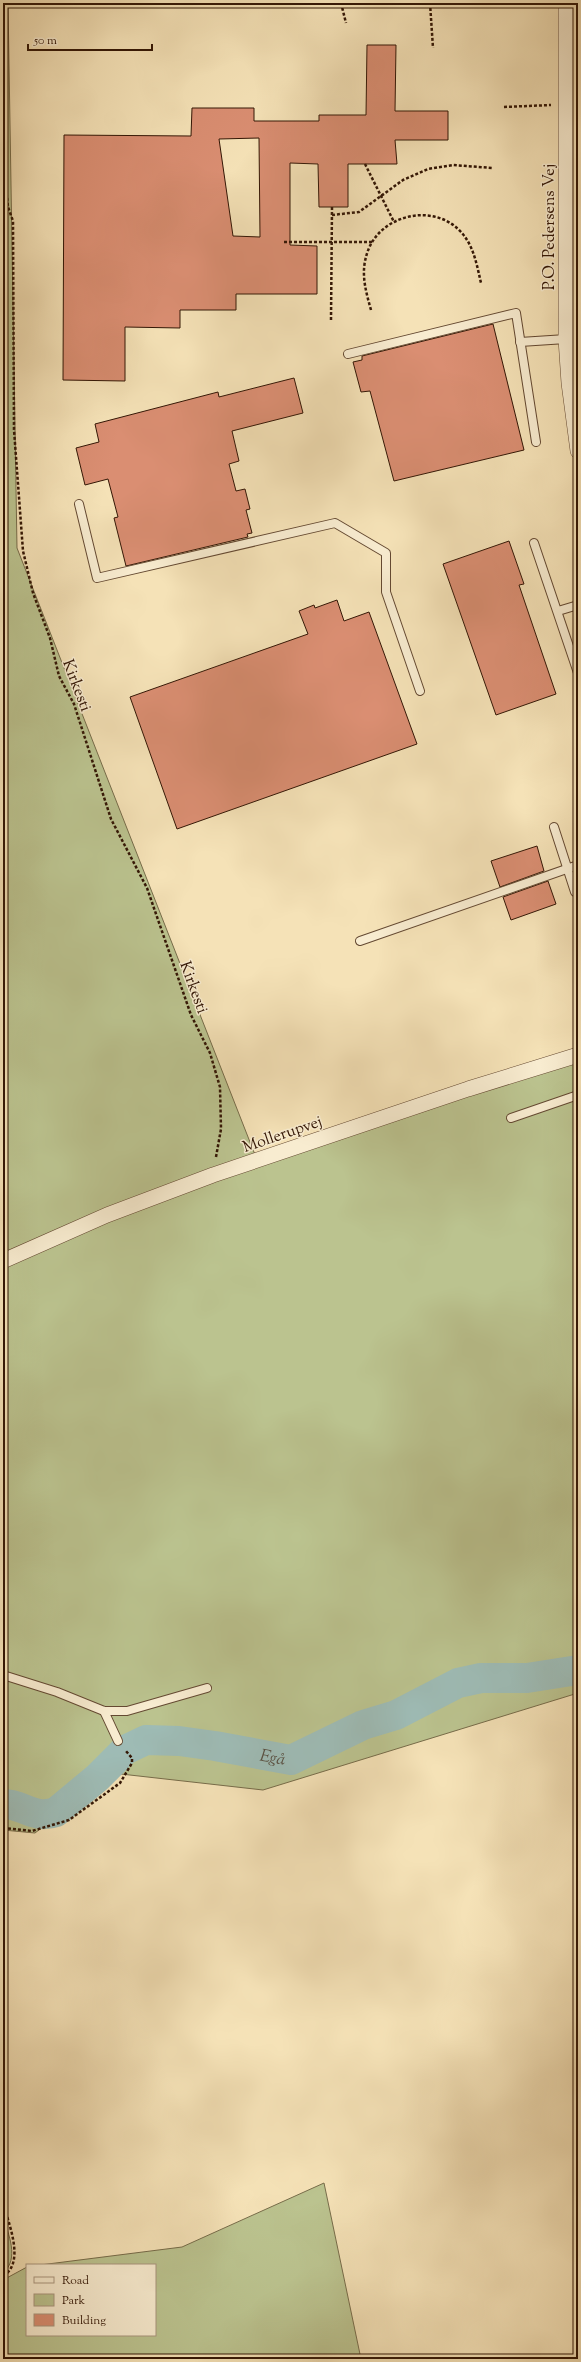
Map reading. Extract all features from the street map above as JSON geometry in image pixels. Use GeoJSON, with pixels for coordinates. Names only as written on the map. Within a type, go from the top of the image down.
{"type":"FeatureCollection","features":[{"type":"Feature","properties":{"kind":"street","name":"P.O. Pedersens Vej"},"geometry":{"type":"LineString","coordinates":[[566,3],[566,339],[569,383],[578,451]]}},
{"type":"Feature","properties":{"kind":"street","name":"Mollerupvej"},"geometry":{"type":"LineString","coordinates":[[3,1261],[107,1215],[212,1175],[468,1089],[578,1055]]}},
{"type":"Feature","properties":{"kind":"lane"},"geometry":{"type":"LineString","coordinates":[[348,354],[516,313],[536,442]]}},
{"type":"Feature","properties":{"kind":"lane"},"geometry":{"type":"LineString","coordinates":[[520,342],[566,339]]}},
{"type":"Feature","properties":{"kind":"lane"},"geometry":{"type":"LineString","coordinates":[[79,504],[97,578],[335,523],[386,553],[386,592],[420,691]]}},
{"type":"Feature","properties":{"kind":"lane"},"geometry":{"type":"LineString","coordinates":[[534,544],[578,673]]}},
{"type":"Feature","properties":{"kind":"lane"},"geometry":{"type":"LineString","coordinates":[[558,611],[578,605]]}},
{"type":"Feature","properties":{"kind":"lane"},"geometry":{"type":"LineString","coordinates":[[554,827],[575,892]]}},
{"type":"Feature","properties":{"kind":"lane"},"geometry":{"type":"LineString","coordinates":[[360,941],[578,865]]}},
{"type":"Feature","properties":{"kind":"lane"},"geometry":{"type":"LineString","coordinates":[[511,1118],[578,1095]]}},
{"type":"Feature","properties":{"kind":"lane"},"geometry":{"type":"LineString","coordinates":[[3,1675],[57,1692],[104,1711],[127,1711],[207,1688]]}},
{"type":"Feature","properties":{"kind":"lane"},"geometry":{"type":"LineString","coordinates":[[104,1711],[118,1740]]}},
{"type":"Feature","properties":{"kind":"path"},"geometry":{"type":"LineString","coordinates":[[341,3],[346,23]]}},
{"type":"Feature","properties":{"kind":"path"},"geometry":{"type":"LineString","coordinates":[[430,3],[433,48]]}},
{"type":"Feature","properties":{"kind":"path"},"geometry":{"type":"LineString","coordinates":[[3,64],[6,79],[3,87]]}},
{"type":"Feature","properties":{"kind":"path"},"geometry":{"type":"LineString","coordinates":[[504,106],[566,105]]}},
{"type":"Feature","properties":{"kind":"path","name":"Kirkesti"},"geometry":{"type":"LineString","coordinates":[[3,158],[8,207],[13,221],[14,430],[23,551],[33,593],[50,638],[59,676],[74,704],[111,819],[147,888],[191,1015],[210,1053],[220,1087],[221,1129],[212,1175]]}},
{"type":"Feature","properties":{"kind":"path"},"geometry":{"type":"LineString","coordinates":[[365,164],[394,222]]}},
{"type":"Feature","properties":{"kind":"path"},"geometry":{"type":"LineString","coordinates":[[332,216],[359,212],[382,197],[403,180],[428,169],[453,165],[492,168]]}},
{"type":"Feature","properties":{"kind":"path"},"geometry":{"type":"LineString","coordinates":[[331,320],[332,207]]}},
{"type":"Feature","properties":{"kind":"path"},"geometry":{"type":"LineString","coordinates":[[371,310],[363,275],[366,254],[380,231],[394,222],[415,215],[436,216],[450,223],[462,233],[472,250],[481,283]]}},
{"type":"Feature","properties":{"kind":"path"},"geometry":{"type":"LineString","coordinates":[[284,242],[373,242]]}},
{"type":"Feature","properties":{"kind":"path"},"geometry":{"type":"LineString","coordinates":[[3,1828],[32,1831],[69,1820],[120,1783],[132,1763],[132,1758]]}},
{"type":"Feature","properties":{"kind":"path"},"geometry":{"type":"LineString","coordinates":[[3,2203],[13,2238],[14,2256],[12,2266],[3,2276]]}},
{"type":"Feature","properties":{"kind":"green space"},"geometry":{"type":"Polygon","coordinates":[[[3,3],[8,3],[17,548],[259,1165],[578,1059],[578,1693],[263,1790],[112,1773],[35,1833],[3,1830],[3,3]]]}},
{"type":"Feature","properties":{"kind":"green space"},"geometry":{"type":"Polygon","coordinates":[[[324,2183],[361,2359],[3,2359],[3,2280],[26,2268],[26,2336],[156,2336],[156,2264],[48,2264],[182,2247],[324,2183]]]}},
{"type":"Feature","properties":{"kind":"green space"},"geometry":{"type":"Polygon","coordinates":[[[3,2217],[10,2238],[12,2253],[11,2261],[3,2273],[3,2217]]]}},
{"type":"Feature","properties":{"kind":"building"},"geometry":{"type":"Polygon","coordinates":[[[367,45],[396,45],[395,111],[448,111],[448,140],[395,140],[397,164],[348,164],[348,207],[319,207],[318,164],[290,163],[290,245],[317,246],[317,294],[236,294],[236,310],[180,310],[180,328],[125,327],[125,381],[63,380],[64,135],[191,136],[192,108],[254,108],[254,121],[319,121],[319,115],[366,115],[367,45]],[[259,138],[219,139],[233,236],[260,237],[259,138]]]}},
{"type":"Feature","properties":{"kind":"building"},"geometry":{"type":"Polygon","coordinates":[[[493,324],[524,450],[394,481],[370,391],[361,392],[353,362],[362,360],[362,356],[493,324]]]}},
{"type":"Feature","properties":{"kind":"building"},"geometry":{"type":"Polygon","coordinates":[[[294,378],[303,413],[232,431],[239,461],[229,464],[236,491],[245,489],[250,509],[246,510],[252,533],[247,534],[248,537],[126,566],[114,518],[118,517],[108,479],[85,485],[76,448],[99,442],[95,424],[218,392],[219,397],[294,378]]]}},
{"type":"Feature","properties":{"kind":"building"},"geometry":{"type":"Polygon","coordinates":[[[509,541],[524,584],[519,585],[556,694],[496,715],[443,564],[509,541]]]}},
{"type":"Feature","properties":{"kind":"building"},"geometry":{"type":"Polygon","coordinates":[[[337,600],[344,621],[369,612],[417,744],[177,829],[130,697],[308,634],[299,611],[314,605],[315,608],[337,600]]]}},
{"type":"Feature","properties":{"kind":"building"},"geometry":{"type":"Polygon","coordinates":[[[537,846],[544,871],[500,887],[491,861],[537,846]]]}},
{"type":"Feature","properties":{"kind":"building"},"geometry":{"type":"Polygon","coordinates":[[[548,881],[556,904],[511,920],[503,897],[548,881]]]}},
{"type":"Feature","properties":{"kind":"waterway","name":"Egå"},"geometry":{"type":"LineString","coordinates":[[3,1804],[10,1804],[34,1813],[48,1814],[56,1812],[97,1778],[125,1750],[146,1740],[179,1741],[291,1760],[363,1725],[396,1715],[458,1683],[481,1678],[527,1678],[578,1670]]}}]}
